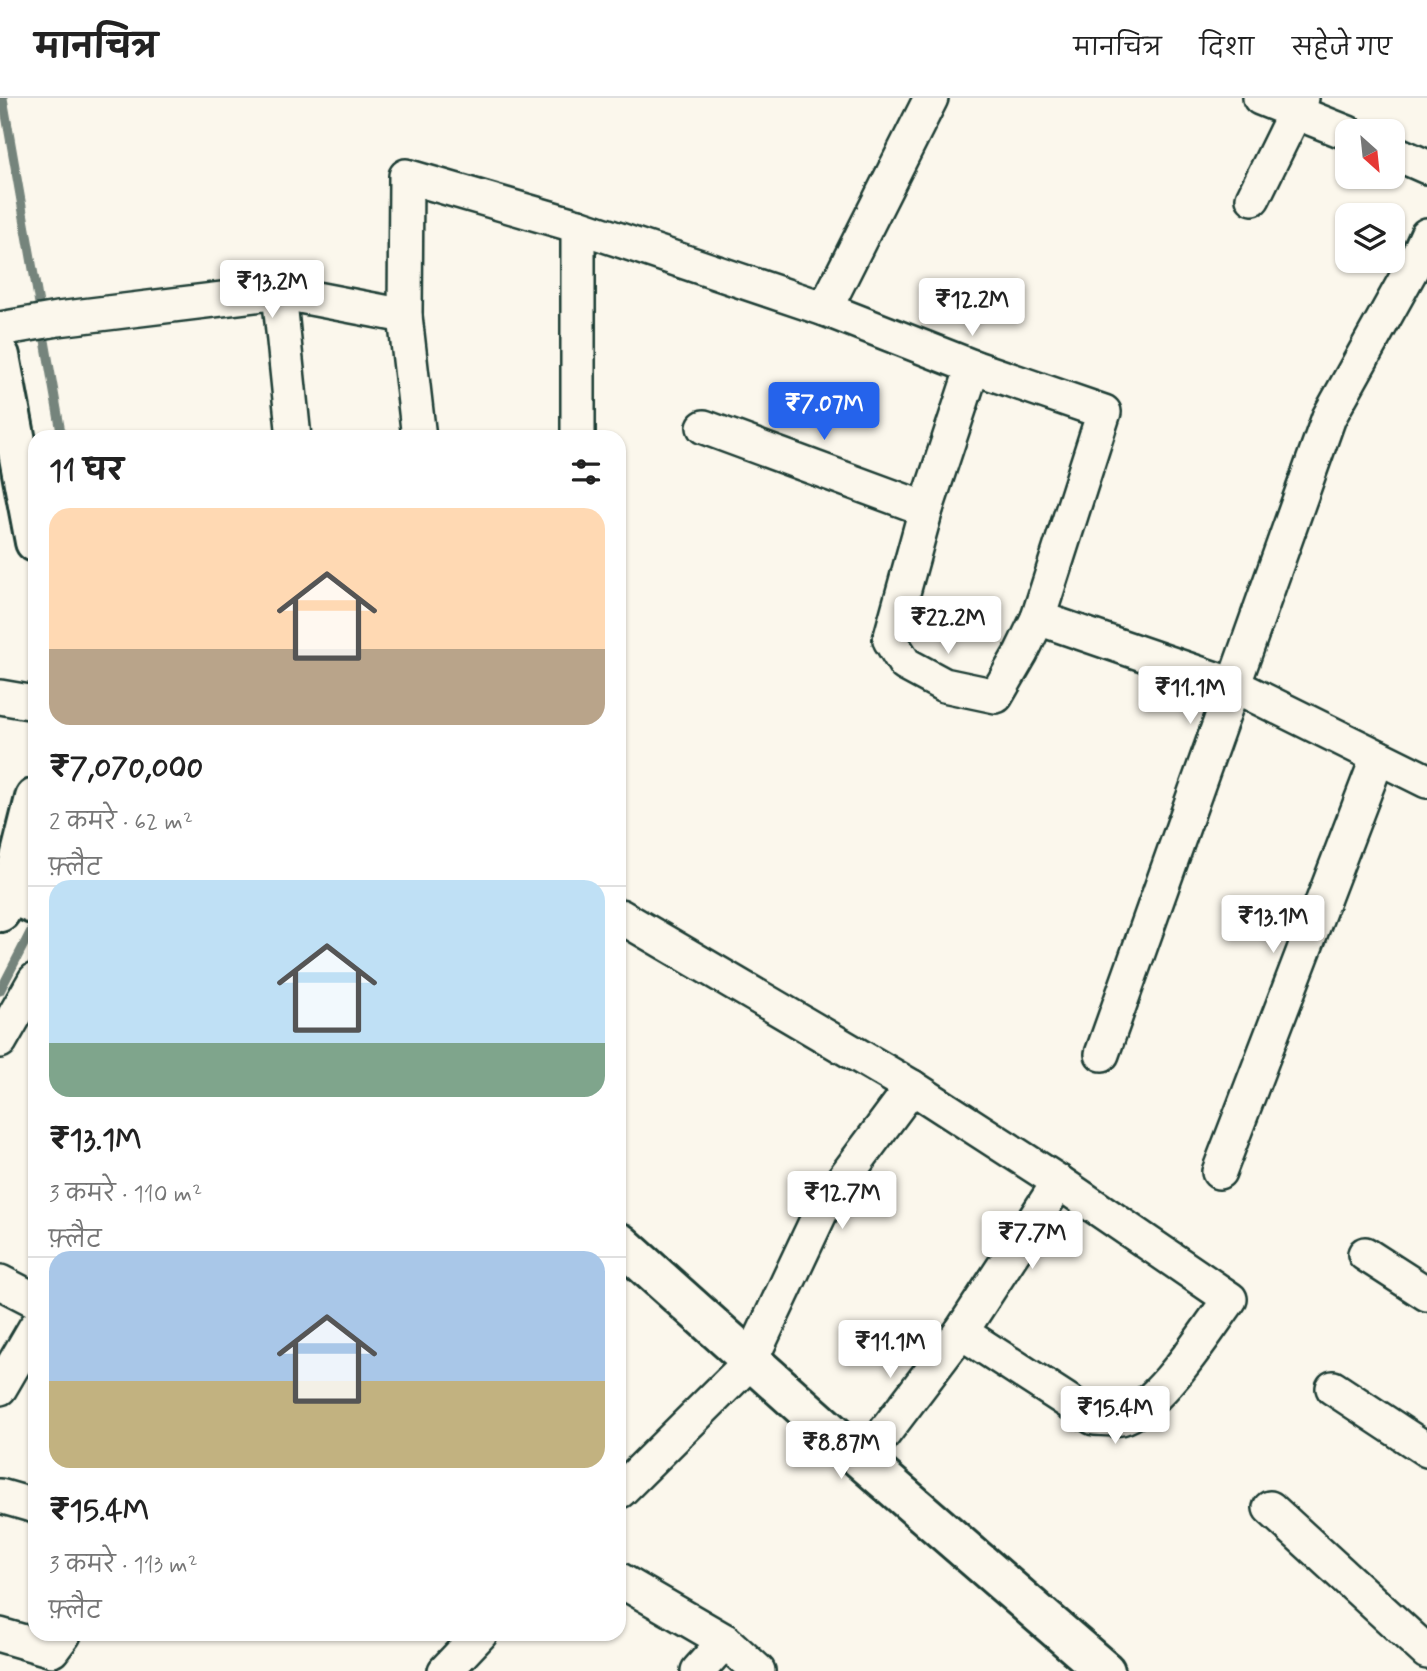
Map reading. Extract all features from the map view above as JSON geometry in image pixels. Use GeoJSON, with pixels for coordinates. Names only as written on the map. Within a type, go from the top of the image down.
{"type":"FeatureCollection","features":[{"type":"Feature","properties":{"kind":"main road"},"geometry":{"type":"LineString","coordinates":[[6,337],[28,493]]}},
{"type":"Feature","properties":{"kind":"main road"},"geometry":{"type":"LineString","coordinates":[[18,903],[28,841]]}},
{"type":"Feature","properties":{"kind":"main road"},"geometry":{"type":"LineString","coordinates":[[626,1248],[750,1362],[1105,1671]]}},
{"type":"Feature","properties":{"kind":"street"},"geometry":{"type":"LineString","coordinates":[[825,309],[931,98]]}},
{"type":"Feature","properties":{"kind":"street"},"geometry":{"type":"LineString","coordinates":[[1260,98],[1299,105],[1335,126]]}},
{"type":"Feature","properties":{"kind":"street"},"geometry":{"type":"LineString","coordinates":[[1253,198],[1299,105]]}},
{"type":"Feature","properties":{"kind":"street"},"geometry":{"type":"LineString","coordinates":[[1405,157],[1427,167]]}},
{"type":"Feature","properties":{"kind":"street"},"geometry":{"type":"LineString","coordinates":[[418,430],[405,316],[406,176],[578,226],[825,309],[973,367],[1104,412],[1038,618],[996,696],[944,685],[905,664],[890,640],[926,509],[973,367]]}},
{"type":"Feature","properties":{"kind":"street"},"geometry":{"type":"LineString","coordinates":[[578,226],[578,430]]}},
{"type":"Feature","properties":{"kind":"street"},"geometry":{"type":"LineString","coordinates":[[1102,1054],[1329,417],[1412,268],[1427,235]]}},
{"type":"Feature","properties":{"kind":"street"},"geometry":{"type":"LineString","coordinates":[[6,337],[58,319],[279,292],[405,316]]}},
{"type":"Feature","properties":{"kind":"street"},"geometry":{"type":"LineString","coordinates":[[279,292],[293,430]]}},
{"type":"Feature","properties":{"kind":"street"},"geometry":{"type":"LineString","coordinates":[[704,427],[926,509]]}},
{"type":"Feature","properties":{"kind":"street"},"geometry":{"type":"LineString","coordinates":[[1038,618],[1233,685],[1427,781]]}},
{"type":"Feature","properties":{"kind":"street"},"geometry":{"type":"LineString","coordinates":[[0,697],[28,702]]}},
{"type":"Feature","properties":{"kind":"street"},"geometry":{"type":"LineString","coordinates":[[1219,1172],[1378,757]]}},
{"type":"Feature","properties":{"kind":"street"},"geometry":{"type":"LineString","coordinates":[[626,920],[912,1087],[1059,1182],[1230,1299],[1164,1388],[1137,1411],[1119,1419],[1094,1418],[961,1332]]}},
{"type":"Feature","properties":{"kind":"street"},"geometry":{"type":"LineString","coordinates":[[0,1041],[28,992]]}},
{"type":"Feature","properties":{"kind":"street"},"geometry":{"type":"LineString","coordinates":[[626,1486],[750,1362],[824,1205],[912,1087]]}},
{"type":"Feature","properties":{"kind":"street"},"geometry":{"type":"LineString","coordinates":[[863,1461],[961,1332],[1059,1182]]}},
{"type":"Feature","properties":{"kind":"street"},"geometry":{"type":"LineString","coordinates":[[1365,1254],[1427,1294]]}},
{"type":"Feature","properties":{"kind":"street"},"geometry":{"type":"LineString","coordinates":[[0,1282],[28,1296]]}},
{"type":"Feature","properties":{"kind":"street"},"geometry":{"type":"LineString","coordinates":[[0,1388],[28,1340]]}},
{"type":"Feature","properties":{"kind":"street"},"geometry":{"type":"LineString","coordinates":[[1333,1388],[1427,1450]]}},
{"type":"Feature","properties":{"kind":"street"},"geometry":{"type":"LineString","coordinates":[[0,1496],[28,1504]]}},
{"type":"Feature","properties":{"kind":"street"},"geometry":{"type":"LineString","coordinates":[[1270,1507],[1427,1651]]}},
{"type":"Feature","properties":{"kind":"street"},"geometry":{"type":"LineString","coordinates":[[626,1584],[725,1642],[758,1671]]}},
{"type":"Feature","properties":{"kind":"street"},"geometry":{"type":"LineString","coordinates":[[0,1635],[52,1650],[59,1641]]}},
{"type":"Feature","properties":{"kind":"street"},"geometry":{"type":"LineString","coordinates":[[445,1671],[473,1641]]}},
{"type":"Feature","properties":{"kind":"street"},"geometry":{"type":"LineString","coordinates":[[698,1671],[725,1642]]}},
{"type":"Feature","properties":{"kind":"waterway"},"geometry":{"type":"LineString","coordinates":[[3,98],[41,315]]}},
{"type":"Feature","properties":{"kind":"waterway"},"geometry":{"type":"LineString","coordinates":[[43,329],[61,430]]}},
{"type":"Feature","properties":{"kind":"waterway"},"geometry":{"type":"LineString","coordinates":[[0,991],[28,937]]}}]}
